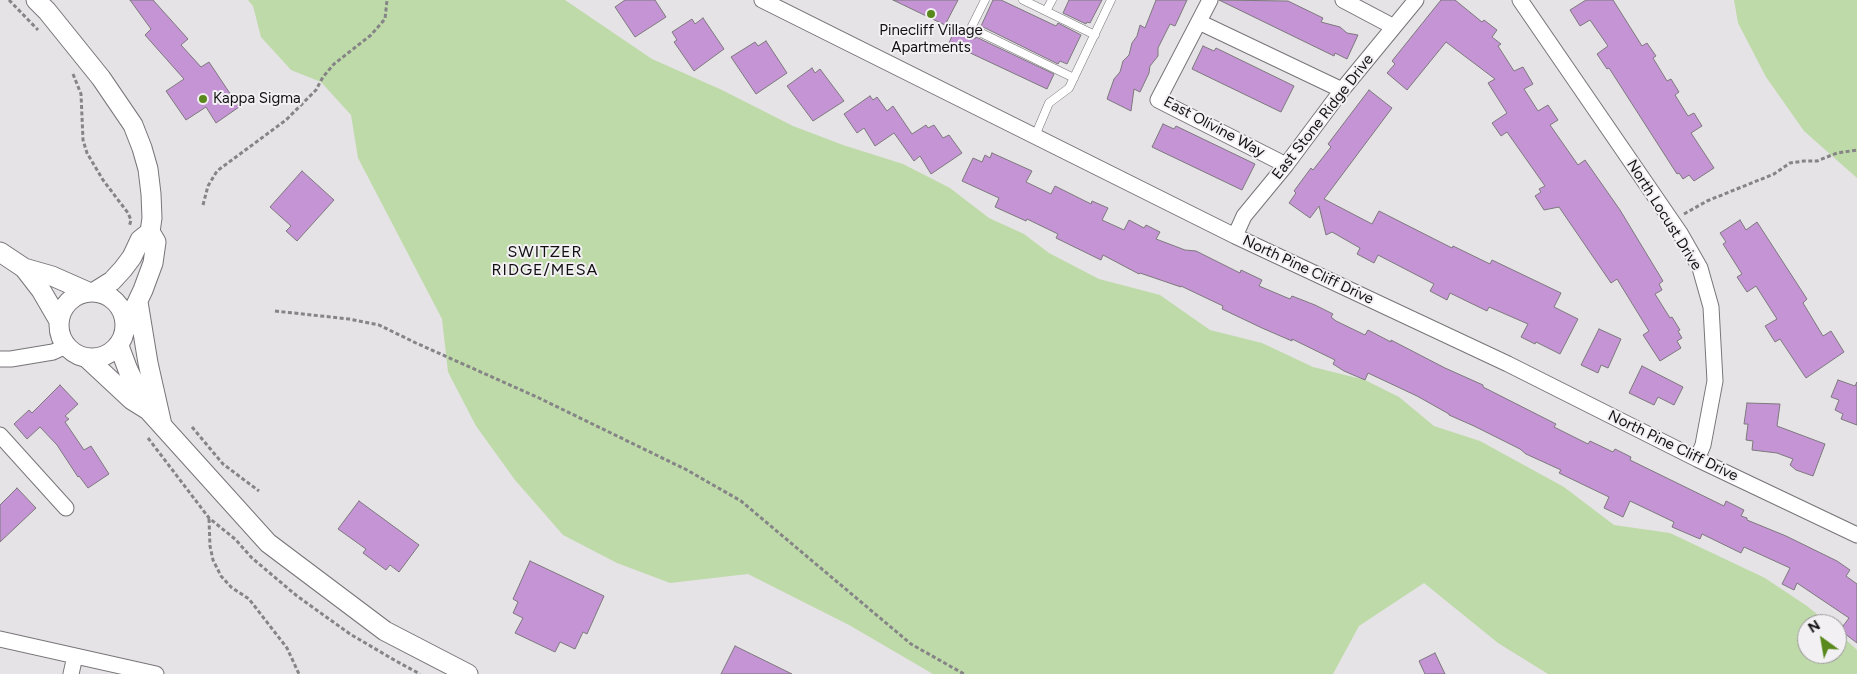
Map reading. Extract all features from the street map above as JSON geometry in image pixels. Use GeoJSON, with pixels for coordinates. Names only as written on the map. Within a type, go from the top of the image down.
{"type":"FeatureCollection","features":[{"type":"Feature","properties":{"kind":"street"},"geometry":{"type":"LineString","coordinates":[[36,0],[101,78],[133,126],[148,169],[152,218],[150,232],[156,242],[153,263],[138,302],[126,326]]}},
{"type":"Feature","properties":{"kind":"street","name":"North Pine Cliff Drive"},"geometry":{"type":"LineString","coordinates":[[762,0],[1235,236],[1508,364],[1697,460],[1857,535]]}},
{"type":"Feature","properties":{"kind":"street","name":"East Olivine Way"},"geometry":{"type":"LineString","coordinates":[[1210,0],[1158,100],[1286,165]]}},
{"type":"Feature","properties":{"kind":"street"},"geometry":{"type":"LineString","coordinates":[[1342,0],[1394,27]]}},
{"type":"Feature","properties":{"kind":"street","name":"East Stone Ridge Drive"},"geometry":{"type":"LineString","coordinates":[[1235,236],[1244,216],[1286,165],[1342,90],[1416,0]]}},
{"type":"Feature","properties":{"kind":"street","name":"North Locust Drive"},"geometry":{"type":"LineString","coordinates":[[1520,0],[1680,234],[1700,268],[1711,307],[1715,381],[1703,446],[1697,460]]}},
{"type":"Feature","properties":{"kind":"street"},"geometry":{"type":"LineString","coordinates":[[1200,22],[1342,90]]}},
{"type":"Feature","properties":{"kind":"street"},"geometry":{"type":"LineString","coordinates":[[59,322],[62,309],[68,301],[112,281],[132,257],[140,240],[150,232]]}},
{"type":"Feature","properties":{"kind":"street"},"geometry":{"type":"LineString","coordinates":[[0,252],[24,268],[52,276],[91,291],[105,293],[112,299],[124,316],[125,335],[119,346],[102,357],[88,359]]}},
{"type":"Feature","properties":{"kind":"street"},"geometry":{"type":"LineString","coordinates":[[24,268],[41,290],[59,322],[66,346],[73,353],[88,359],[132,400],[148,410]]}},
{"type":"Feature","properties":{"kind":"street"},"geometry":{"type":"LineString","coordinates":[[138,302],[148,363],[162,426]]}},
{"type":"Feature","properties":{"kind":"street"},"geometry":{"type":"LineString","coordinates":[[0,359],[53,352],[66,346]]}},
{"type":"Feature","properties":{"kind":"street"},"geometry":{"type":"LineString","coordinates":[[119,346],[128,370],[148,410],[268,543],[385,631],[468,674]]}},
{"type":"Feature","properties":{"kind":"street"},"geometry":{"type":"LineString","coordinates":[[0,435],[66,508]]}},
{"type":"Feature","properties":{"kind":"street"},"geometry":{"type":"LineString","coordinates":[[0,639],[156,674]]}},
{"type":"Feature","properties":{"kind":"street"},"geometry":{"type":"LineString","coordinates":[[71,674],[75,656]]}},
{"type":"Feature","properties":{"kind":"lane"},"geometry":{"type":"LineString","coordinates":[[985,0],[971,28],[1074,78]]}},
{"type":"Feature","properties":{"kind":"lane"},"geometry":{"type":"LineString","coordinates":[[1023,0],[1095,35]]}},
{"type":"Feature","properties":{"kind":"lane"},"geometry":{"type":"LineString","coordinates":[[1046,11],[1052,0]]}},
{"type":"Feature","properties":{"kind":"lane"},"geometry":{"type":"LineString","coordinates":[[1035,136],[1049,103],[1069,88],[1111,0]]}},
{"type":"Feature","properties":{"kind":"path"},"geometry":{"type":"LineString","coordinates":[[9,0],[42,34]]}},
{"type":"Feature","properties":{"kind":"path"},"geometry":{"type":"LineString","coordinates":[[202,206],[208,186],[217,171],[286,120],[316,90],[323,77],[334,64],[371,35],[385,19],[386,0]]}},
{"type":"Feature","properties":{"kind":"path"},"geometry":{"type":"LineString","coordinates":[[72,72],[81,94],[83,140],[87,153],[103,180],[128,213],[131,220],[129,228]]}},
{"type":"Feature","properties":{"kind":"path"},"geometry":{"type":"LineString","coordinates":[[1684,214],[1707,201],[1774,174],[1790,164],[1818,161],[1837,154],[1857,150]]}},
{"type":"Feature","properties":{"kind":"path"},"geometry":{"type":"LineString","coordinates":[[275,311],[349,319],[379,325],[539,398],[688,470],[741,501],[911,644],[964,674]]}},
{"type":"Feature","properties":{"kind":"path"},"geometry":{"type":"LineString","coordinates":[[192,427],[223,464],[259,491]]}},
{"type":"Feature","properties":{"kind":"path"},"geometry":{"type":"LineString","coordinates":[[146,436],[210,518],[252,558],[297,596],[350,634],[420,674]]}},
{"type":"Feature","properties":{"kind":"path"},"geometry":{"type":"LineString","coordinates":[[210,518],[211,553],[221,576],[249,599],[287,648],[299,674]]}},
{"type":"Feature","properties":{"kind":"green space"},"geometry":{"type":"Polygon","coordinates":[[[248,0],[565,0],[652,59],[722,90],[793,126],[843,145],[903,164],[950,188],[989,218],[1024,234],[1049,253],[1099,279],[1160,295],[1210,330],[1262,343],[1313,367],[1365,380],[1399,397],[1434,426],[1480,441],[1564,487],[1614,525],[1670,533],[1765,578],[1817,614],[1797,614],[1797,664],[1847,664],[1847,640],[1857,650],[1857,674],[1548,674],[1498,643],[1424,583],[1359,626],[1333,674],[933,674],[849,625],[748,574],[670,583],[617,563],[563,535],[515,480],[476,426],[448,372],[442,319],[358,158],[351,115],[321,82],[291,70],[261,37],[253,6],[248,0]]]}},
{"type":"Feature","properties":{"kind":"green space"},"geometry":{"type":"Polygon","coordinates":[[[1734,0],[1857,0],[1857,178],[1804,131],[1766,77],[1738,23],[1734,0]]]}},
{"type":"Feature","properties":{"kind":"building"},"geometry":{"type":"Polygon","coordinates":[[[130,0],[153,0],[188,39],[181,45],[201,67],[209,62],[239,107],[216,123],[206,107],[186,120],[166,91],[184,79],[145,35],[151,29],[130,0]]]}},
{"type":"Feature","properties":{"kind":"building"},"geometry":{"type":"Polygon","coordinates":[[[625,0],[655,0],[666,17],[635,37],[615,7],[625,0]]]}},
{"type":"Feature","properties":{"kind":"building","name":"Pinecliff Village Apartments"},"geometry":{"type":"Polygon","coordinates":[[[893,0],[958,0],[945,25],[893,0]]]}},
{"type":"Feature","properties":{"kind":"building"},"geometry":{"type":"Polygon","coordinates":[[[993,0],[1001,0],[1056,26],[1058,23],[1081,35],[1067,64],[1060,61],[1058,64],[981,26],[993,0]]]}},
{"type":"Feature","properties":{"kind":"building"},"geometry":{"type":"Polygon","coordinates":[[[1069,0],[1102,0],[1090,23],[1087,22],[1086,24],[1063,13],[1069,0]]]}},
{"type":"Feature","properties":{"kind":"building"},"geometry":{"type":"Polygon","coordinates":[[[1156,0],[1187,0],[1175,26],[1170,24],[1158,48],[1158,56],[1150,66],[1149,73],[1140,92],[1134,89],[1131,111],[1107,99],[1114,79],[1120,72],[1123,61],[1129,55],[1140,25],[1145,28],[1156,0]]]}},
{"type":"Feature","properties":{"kind":"building"},"geometry":{"type":"Polygon","coordinates":[[[1219,0],[1288,1],[1323,18],[1321,22],[1340,27],[1347,33],[1358,35],[1347,59],[1335,53],[1334,56],[1219,0]]]}},
{"type":"Feature","properties":{"kind":"building"},"geometry":{"type":"Polygon","coordinates":[[[1441,0],[1455,0],[1482,22],[1484,20],[1497,30],[1492,37],[1501,44],[1498,46],[1514,71],[1523,67],[1533,84],[1524,89],[1538,111],[1548,105],[1558,120],[1550,125],[1578,165],[1585,160],[1620,210],[1663,281],[1659,284],[1662,290],[1655,294],[1680,330],[1678,331],[1682,338],[1677,341],[1681,348],[1660,361],[1643,335],[1649,331],[1617,279],[1611,283],[1559,207],[1544,210],[1535,196],[1541,192],[1539,189],[1545,186],[1507,132],[1501,136],[1492,123],[1507,113],[1488,83],[1495,79],[1446,42],[1407,90],[1387,73],[1395,64],[1392,61],[1441,0]]]}},
{"type":"Feature","properties":{"kind":"building"},"geometry":{"type":"Polygon","coordinates":[[[1586,0],[1613,0],[1642,46],[1647,43],[1656,56],[1653,58],[1667,81],[1671,79],[1679,92],[1675,95],[1688,116],[1694,113],[1702,126],[1691,133],[1714,168],[1694,181],[1689,175],[1683,179],[1679,173],[1677,174],[1609,68],[1607,69],[1597,54],[1608,46],[1590,20],[1580,26],[1570,10],[1586,0]]]}},
{"type":"Feature","properties":{"kind":"building"},"geometry":{"type":"Polygon","coordinates":[[[703,18],[724,49],[694,71],[674,42],[677,40],[672,32],[692,19],[695,24],[703,18]]]}},
{"type":"Feature","properties":{"kind":"building"},"geometry":{"type":"Polygon","coordinates":[[[955,29],[1054,74],[1047,89],[949,43],[955,29]]]}},
{"type":"Feature","properties":{"kind":"building"},"geometry":{"type":"Polygon","coordinates":[[[766,41],[787,73],[756,94],[731,57],[755,42],[758,46],[766,41]]]}},
{"type":"Feature","properties":{"kind":"building"},"geometry":{"type":"Polygon","coordinates":[[[1203,46],[1214,51],[1216,48],[1294,86],[1281,112],[1192,69],[1203,46]]]}},
{"type":"Feature","properties":{"kind":"building"},"geometry":{"type":"Polygon","coordinates":[[[812,68],[815,73],[820,69],[844,101],[813,121],[787,86],[812,68]]]}},
{"type":"Feature","properties":{"kind":"building"},"geometry":{"type":"Polygon","coordinates":[[[1369,90],[1392,108],[1324,199],[1372,224],[1379,211],[1452,248],[1453,246],[1490,264],[1492,260],[1561,293],[1554,307],[1578,319],[1560,354],[1521,337],[1528,324],[1489,307],[1487,311],[1450,293],[1447,300],[1430,291],[1434,284],[1378,255],[1374,263],[1357,254],[1360,248],[1332,232],[1326,235],[1319,206],[1310,218],[1289,203],[1296,193],[1294,191],[1311,168],[1313,170],[1331,147],[1328,144],[1369,90]]]}},
{"type":"Feature","properties":{"kind":"building"},"geometry":{"type":"Polygon","coordinates":[[[870,96],[873,100],[877,97],[887,111],[893,106],[912,134],[926,125],[928,128],[934,125],[943,138],[949,135],[962,153],[931,174],[920,156],[914,161],[894,133],[875,146],[864,128],[857,133],[844,114],[870,96]]]}},
{"type":"Feature","properties":{"kind":"building"},"geometry":{"type":"Polygon","coordinates":[[[1163,124],[1174,129],[1176,126],[1255,164],[1242,190],[1152,147],[1163,124]]]}},
{"type":"Feature","properties":{"kind":"building"},"geometry":{"type":"Polygon","coordinates":[[[992,153],[1032,171],[1026,182],[1051,194],[1055,186],[1091,204],[1092,201],[1108,208],[1102,220],[1124,230],[1129,220],[1144,228],[1146,225],[1160,232],[1156,239],[1185,250],[1196,251],[1240,273],[1241,270],[1262,280],[1259,286],[1290,299],[1292,296],[1315,305],[1333,314],[1331,317],[1336,321],[1365,335],[1368,330],[1391,342],[1391,340],[1483,385],[1483,387],[1556,424],[1554,427],[1588,444],[1590,441],[1613,452],[1615,449],[1631,457],[1630,460],[1724,506],[1726,501],[1744,510],[1741,516],[1747,518],[1747,520],[1786,536],[1837,561],[1850,570],[1846,576],[1857,584],[1857,643],[1847,635],[1847,621],[1849,618],[1847,614],[1843,614],[1797,583],[1794,590],[1782,584],[1790,568],[1744,547],[1741,553],[1702,534],[1700,539],[1672,527],[1674,522],[1630,501],[1623,517],[1604,508],[1609,497],[1559,473],[1561,470],[1449,415],[1417,396],[1368,373],[1365,380],[1344,371],[1333,364],[1335,360],[1222,309],[1223,306],[1181,286],[1139,274],[1103,255],[1101,260],[1056,238],[1058,234],[1027,219],[1026,221],[995,207],[999,198],[962,181],[973,158],[982,162],[985,155],[990,158],[992,153]]]}},
{"type":"Feature","properties":{"kind":"building"},"geometry":{"type":"Polygon","coordinates":[[[302,171],[334,200],[297,241],[286,231],[291,226],[270,207],[302,171]]]}},
{"type":"Feature","properties":{"kind":"building"},"geometry":{"type":"Polygon","coordinates":[[[1740,220],[1746,230],[1757,222],[1807,299],[1803,303],[1823,336],[1831,331],[1844,352],[1806,378],[1780,339],[1775,342],[1765,326],[1777,319],[1756,286],[1747,292],[1737,277],[1742,274],[1723,244],[1726,242],[1720,233],[1740,220]]]}},
{"type":"Feature","properties":{"kind":"building"},"geometry":{"type":"Polygon","coordinates":[[[1599,329],[1621,339],[1608,368],[1601,365],[1598,373],[1581,365],[1599,329]]]}},
{"type":"Feature","properties":{"kind":"building"},"geometry":{"type":"Polygon","coordinates":[[[1642,366],[1683,387],[1674,405],[1658,397],[1654,405],[1629,393],[1642,366]]]}},
{"type":"Feature","properties":{"kind":"building"},"geometry":{"type":"Polygon","coordinates":[[[1838,380],[1855,386],[1857,382],[1857,425],[1841,419],[1843,414],[1835,410],[1839,400],[1831,397],[1838,380]]]}},
{"type":"Feature","properties":{"kind":"building"},"geometry":{"type":"Polygon","coordinates":[[[60,385],[78,404],[65,416],[69,419],[65,422],[84,450],[91,446],[109,474],[88,488],[78,477],[57,445],[40,427],[27,439],[14,424],[29,410],[32,413],[60,385]]]}},
{"type":"Feature","properties":{"kind":"building"},"geometry":{"type":"Polygon","coordinates":[[[1747,403],[1780,404],[1777,426],[1825,444],[1813,476],[1796,470],[1790,465],[1793,459],[1777,453],[1752,450],[1753,441],[1746,440],[1748,424],[1744,424],[1747,403]]]}},
{"type":"Feature","properties":{"kind":"building"},"geometry":{"type":"Polygon","coordinates":[[[17,488],[36,508],[0,542],[0,505],[17,488]]]}},
{"type":"Feature","properties":{"kind":"building"},"geometry":{"type":"Polygon","coordinates":[[[359,501],[419,545],[399,572],[390,565],[386,570],[363,553],[366,549],[338,529],[359,501]]]}},
{"type":"Feature","properties":{"kind":"building"},"geometry":{"type":"Polygon","coordinates":[[[530,561],[604,596],[587,634],[583,632],[575,649],[560,642],[555,652],[515,633],[523,618],[513,613],[518,602],[513,599],[530,561]]]}},
{"type":"Feature","properties":{"kind":"building"},"geometry":{"type":"Polygon","coordinates":[[[735,646],[792,674],[721,674],[735,646]]]}},
{"type":"Feature","properties":{"kind":"building"},"geometry":{"type":"Polygon","coordinates":[[[1435,653],[1445,674],[1425,674],[1419,661],[1435,653]]]}},
{"type":"Feature","properties":{"kind":"place","name":"Pinecliff Village Apartments"},"geometry":{"type":"Point","coordinates":[931,14]}},
{"type":"Feature","properties":{"kind":"place","name":"Kappa Sigma"},"geometry":{"type":"Point","coordinates":[203,99]}},
{"type":"Feature","properties":{"kind":"district","name":"SWITZER RIDGE/MESA"},"geometry":{"type":"Point","coordinates":[545,261]}}]}
